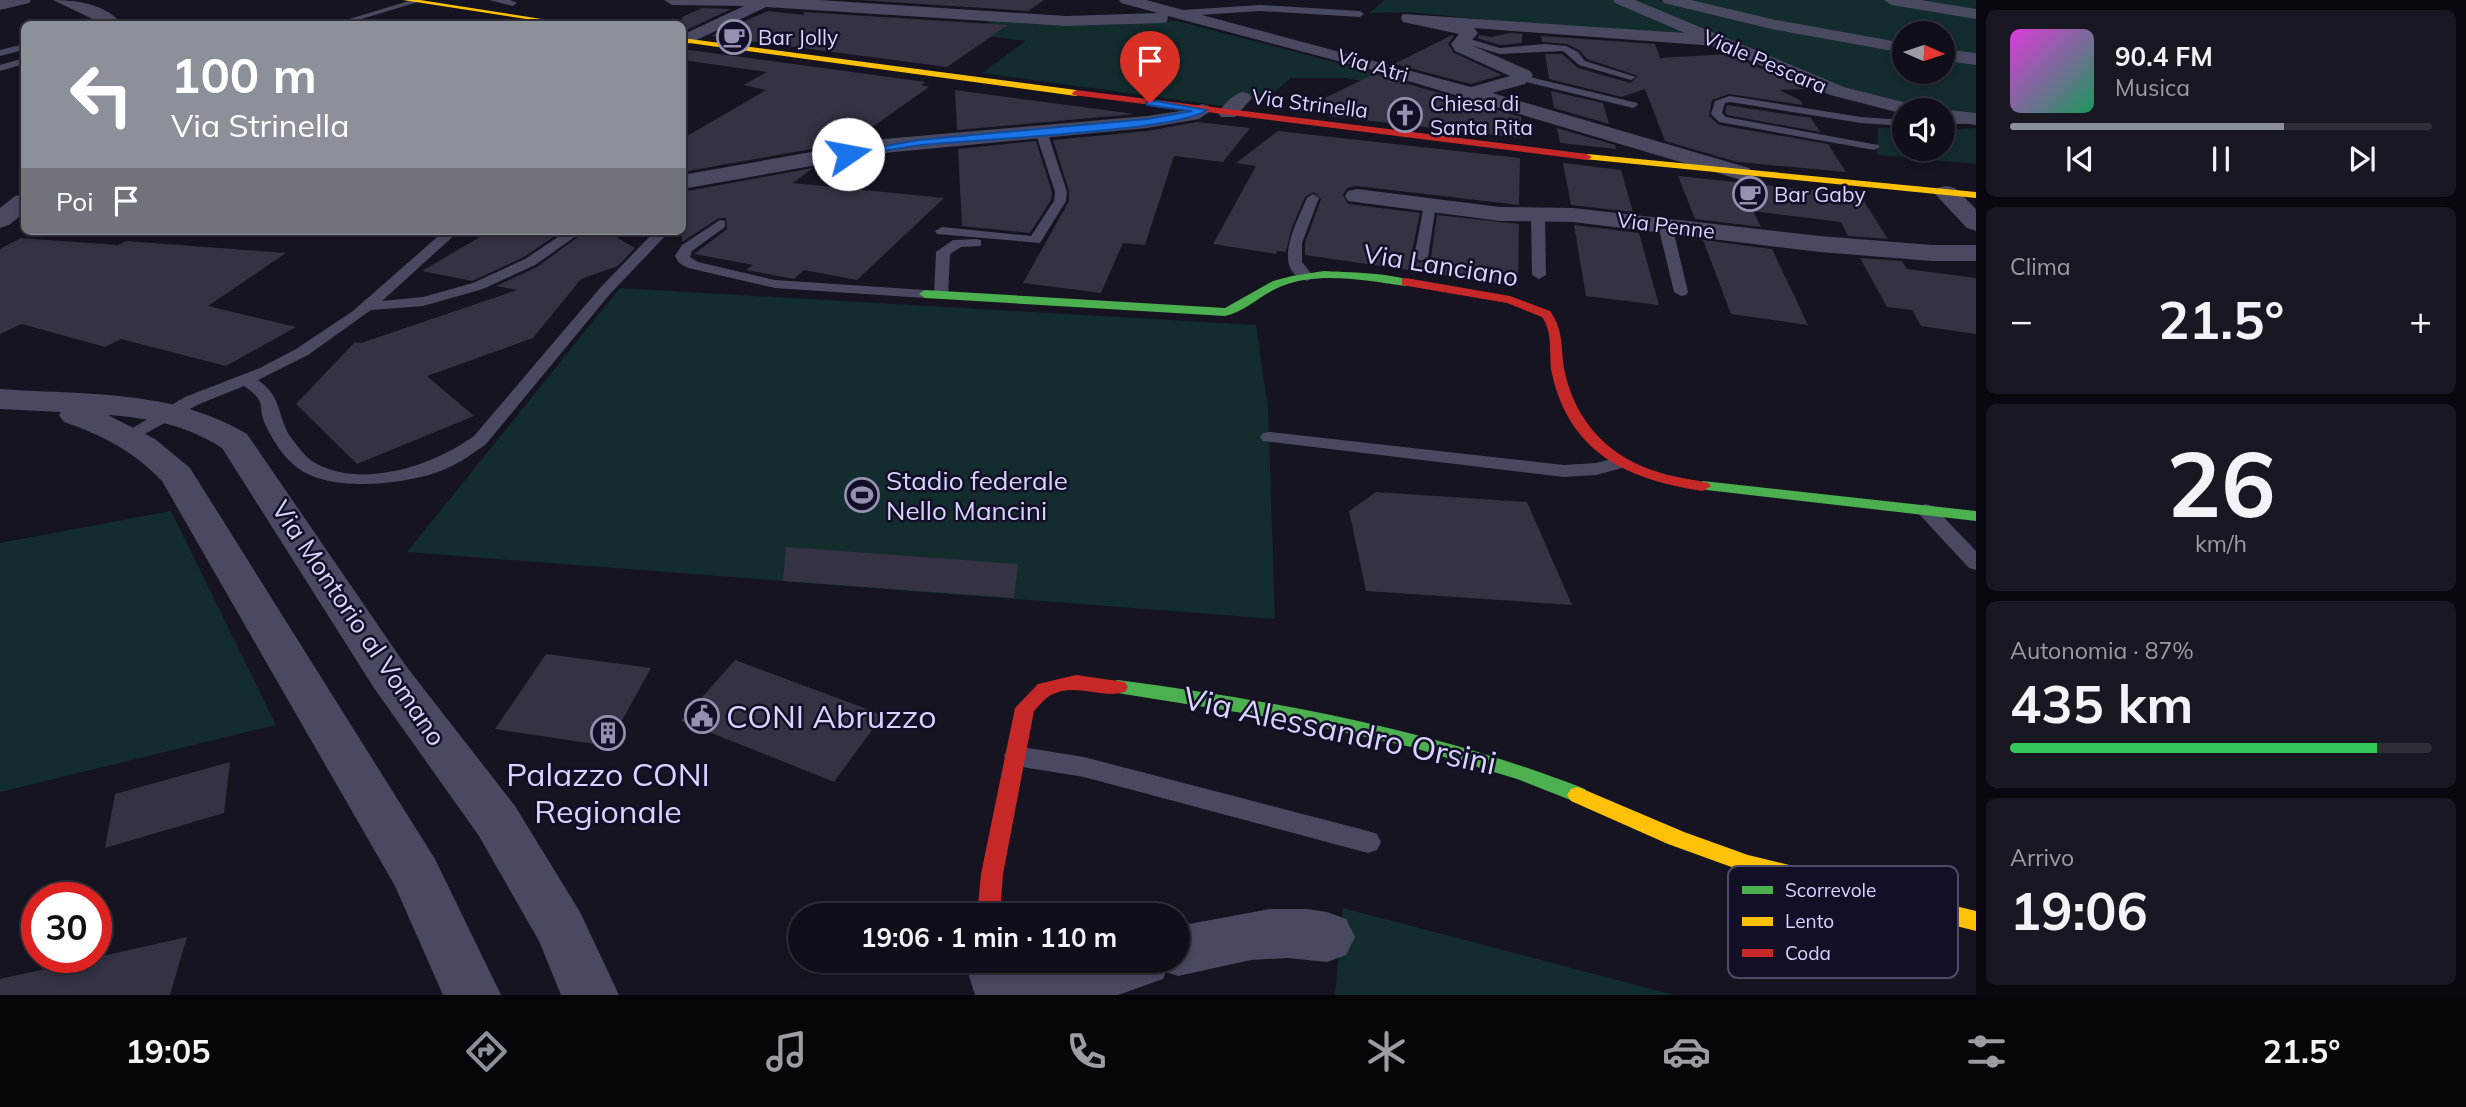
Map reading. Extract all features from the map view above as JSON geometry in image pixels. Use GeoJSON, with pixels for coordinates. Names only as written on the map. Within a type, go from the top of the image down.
{"type":"FeatureCollection","features":[{"type":"Feature","properties":{"kind":"main road"},"geometry":{"type":"LineString","coordinates":[[410,1],[549,21]]}},
{"type":"Feature","properties":{"kind":"main road","name":"Via Strinella"},"geometry":{"type":"LineString","coordinates":[[686,40],[1202,110],[1234,106],[1674,160]]}},
{"type":"Feature","properties":{"kind":"main road"},"geometry":{"type":"LineString","coordinates":[[1756,176],[1976,195]]}},
{"type":"Feature","properties":{"kind":"main road","name":"Via Lanciano"},"geometry":{"type":"LineString","coordinates":[[933,295],[1225,312],[1244,308],[1270,287],[1307,277],[1342,275],[1509,299],[1542,310],[1556,327],[1559,375],[1568,402],[1588,437],[1619,463],[1650,478],[1683,485],[1976,516]]}},
{"type":"Feature","properties":{"kind":"main road","name":"Via Alessandro Orsini"},"geometry":{"type":"LineString","coordinates":[[989,903],[992,874],[1025,708],[1030,700],[1045,689],[1064,683],[1092,683],[1221,700],[1363,728],[1485,759],[1545,779],[1665,834],[1756,866]]}},
{"type":"Feature","properties":{"kind":"main road","name":"Via Alessandro Orsini"},"geometry":{"type":"LineString","coordinates":[[1958,917],[1976,921]]}},
{"type":"Feature","properties":{"kind":"street"},"geometry":{"type":"LineString","coordinates":[[0,5],[23,0]]}},
{"type":"Feature","properties":{"kind":"street"},"geometry":{"type":"LineString","coordinates":[[61,0],[110,21]]}},
{"type":"Feature","properties":{"kind":"street"},"geometry":{"type":"LineString","coordinates":[[671,0],[769,1],[1066,21],[1153,18],[1183,13]]}},
{"type":"Feature","properties":{"kind":"street","name":"Via Atri"},"geometry":{"type":"LineString","coordinates":[[1127,0],[1471,93],[1674,160],[1756,176]]}},
{"type":"Feature","properties":{"kind":"street","name":"Viale Pescara"},"geometry":{"type":"LineString","coordinates":[[1621,0],[1844,94],[1892,105]]}},
{"type":"Feature","properties":{"kind":"street"},"geometry":{"type":"LineString","coordinates":[[1671,0],[1786,27],[1892,46]]}},
{"type":"Feature","properties":{"kind":"street"},"geometry":{"type":"LineString","coordinates":[[1892,0],[1976,14]]}},
{"type":"Feature","properties":{"kind":"street"},"geometry":{"type":"LineString","coordinates":[[686,39],[769,1]]}},
{"type":"Feature","properties":{"kind":"street"},"geometry":{"type":"LineString","coordinates":[[1471,93],[1522,78],[1523,75],[1464,49],[1460,44],[1469,33],[1465,30],[1409,19],[1719,41]]}},
{"type":"Feature","properties":{"kind":"street"},"geometry":{"type":"LineString","coordinates":[[1955,56],[1976,59]]}},
{"type":"Feature","properties":{"kind":"street"},"geometry":{"type":"LineString","coordinates":[[686,181],[884,146],[1170,119],[1202,110]]}},
{"type":"Feature","properties":{"kind":"street"},"geometry":{"type":"LineString","coordinates":[[1955,117],[1976,119]]}},
{"type":"Feature","properties":{"kind":"street"},"geometry":{"type":"LineString","coordinates":[[1946,193],[1976,223]]}},
{"type":"Feature","properties":{"kind":"street","name":"Via Penne"},"geometry":{"type":"LineString","coordinates":[[1357,195],[1538,216],[1569,215],[1665,225],[1838,246],[1932,253],[1976,253]]}},
{"type":"Feature","properties":{"kind":"street","name":"Via Montorio al Vomano"},"geometry":{"type":"LineString","coordinates":[[12,400],[168,413],[206,423],[228,434],[241,447],[390,677],[497,821],[561,929],[590,995]]}},
{"type":"Feature","properties":{"kind":"street","name":"Via Montorio al Vomano"},"geometry":{"type":"LineString","coordinates":[[12,400],[84,417],[128,436],[167,465],[188,493],[415,875],[472,995]]}},
{"type":"Feature","properties":{"kind":"street"},"geometry":{"type":"LineString","coordinates":[[1190,948],[1265,932],[1290,931],[1327,937]]}},
{"type":"Feature","properties":{"kind":"street"},"geometry":{"type":"LineString","coordinates":[[996,973],[1004,995]]}},
{"type":"Feature","properties":{"kind":"street"},"geometry":{"type":"LineString","coordinates":[[1036,995],[1105,973]]}},
{"type":"Feature","properties":{"kind":"lane"},"geometry":{"type":"LineString","coordinates":[[493,0],[513,3]]}},
{"type":"Feature","properties":{"kind":"lane"},"geometry":{"type":"LineString","coordinates":[[347,21],[410,1]]}},
{"type":"Feature","properties":{"kind":"lane"},"geometry":{"type":"LineString","coordinates":[[1183,13],[1260,8],[1360,14]]}},
{"type":"Feature","properties":{"kind":"lane"},"geometry":{"type":"LineString","coordinates":[[1463,40],[1504,52],[1533,47],[1569,49],[1579,55],[1582,63],[1631,77]]}},
{"type":"Feature","properties":{"kind":"lane"},"geometry":{"type":"LineString","coordinates":[[0,53],[21,48]]}},
{"type":"Feature","properties":{"kind":"lane"},"geometry":{"type":"LineString","coordinates":[[2,67],[21,62]]}},
{"type":"Feature","properties":{"kind":"lane"},"geometry":{"type":"LineString","coordinates":[[1522,78],[1633,105]]}},
{"type":"Feature","properties":{"kind":"lane"},"geometry":{"type":"LineString","coordinates":[[1874,146],[1729,122],[1718,119],[1716,114],[1720,101],[1730,99],[1852,119],[1892,122]]}},
{"type":"Feature","properties":{"kind":"lane"},"geometry":{"type":"LineString","coordinates":[[1955,121],[1976,119]]}},
{"type":"Feature","properties":{"kind":"lane"},"geometry":{"type":"LineString","coordinates":[[942,231],[1035,240],[1060,201],[1061,192],[1041,131]]}},
{"type":"Feature","properties":{"kind":"lane"},"geometry":{"type":"LineString","coordinates":[[1307,277],[1295,263],[1295,243],[1313,198]]}},
{"type":"Feature","properties":{"kind":"lane"},"geometry":{"type":"LineString","coordinates":[[1421,257],[1430,205]]}},
{"type":"Feature","properties":{"kind":"lane"},"geometry":{"type":"LineString","coordinates":[[1538,216],[1539,275]]}},
{"type":"Feature","properties":{"kind":"lane"},"geometry":{"type":"LineString","coordinates":[[720,224],[687,248],[682,256],[684,260],[694,265],[767,282],[933,295],[942,255],[953,244],[1032,249]]}},
{"type":"Feature","properties":{"kind":"lane"},"geometry":{"type":"LineString","coordinates":[[1665,225],[1681,292]]}},
{"type":"Feature","properties":{"kind":"lane"},"geometry":{"type":"LineString","coordinates":[[128,436],[168,413],[302,352],[368,306],[448,235]]}},
{"type":"Feature","properties":{"kind":"lane"},"geometry":{"type":"LineString","coordinates":[[368,306],[413,304],[468,289],[537,258],[570,235]]}},
{"type":"Feature","properties":{"kind":"lane"},"geometry":{"type":"LineString","coordinates":[[246,379],[268,398],[275,426],[301,462],[311,469],[344,477],[399,475],[429,469],[449,461],[480,440],[605,291],[659,235]]}},
{"type":"Feature","properties":{"kind":"lane"},"geometry":{"type":"LineString","coordinates":[[1269,437],[1551,470],[1596,470],[1619,463]]}},
{"type":"Feature","properties":{"kind":"lane"},"geometry":{"type":"LineString","coordinates":[[1926,510],[1976,563]]}},
{"type":"Feature","properties":{"kind":"lane"},"geometry":{"type":"LineString","coordinates":[[1014,756],[1084,767],[1368,842]]}},
{"type":"Feature","properties":{"kind":"green space"},"geometry":{"type":"Polygon","coordinates":[[[1385,0],[1611,0],[1702,39],[1406,12],[1369,13],[1385,0]]]}},
{"type":"Feature","properties":{"kind":"green space"},"geometry":{"type":"Polygon","coordinates":[[[1633,0],[1658,0],[1783,31],[1892,50],[1892,84],[1955,84],[1955,60],[1976,64],[1976,113],[1955,110],[1955,98],[1892,99],[1844,87],[1633,0]]]}},
{"type":"Feature","properties":{"kind":"green space"},"geometry":{"type":"Polygon","coordinates":[[[1683,0],[1976,0],[1976,56],[1955,53],[1955,21],[1892,21],[1892,43],[1833,33],[1683,0]]]}},
{"type":"Feature","properties":{"kind":"green space"},"geometry":{"type":"Polygon","coordinates":[[[996,18],[1128,23],[1177,21],[1410,82],[1396,87],[1345,78],[1291,78],[1265,100],[1232,96],[1223,106],[982,73],[1026,41],[971,34],[996,18]]]}},
{"type":"Feature","properties":{"kind":"green space"},"geometry":{"type":"Polygon","coordinates":[[[1878,128],[1892,128],[1892,156],[1877,155],[1878,128]]]}},
{"type":"Feature","properties":{"kind":"green space"},"geometry":{"type":"Polygon","coordinates":[[[1976,128],[1976,164],[1943,161],[1955,161],[1955,129],[1976,128]]]}},
{"type":"Feature","properties":{"kind":"green space","name":"Stadio federale Nello Mancini"},"geometry":{"type":"Polygon","coordinates":[[[620,288],[1256,325],[1268,409],[1275,619],[407,552],[620,288]]]}},
{"type":"Feature","properties":{"kind":"green space"},"geometry":{"type":"Polygon","coordinates":[[[171,511],[276,725],[0,792],[0,543],[171,511]]]}},
{"type":"Feature","properties":{"kind":"green space"},"geometry":{"type":"Polygon","coordinates":[[[1343,908],[1674,995],[1335,995],[1343,908]]]}},
{"type":"Feature","properties":{"kind":"building"},"geometry":{"type":"Polygon","coordinates":[[[860,0],[1044,0],[1028,11],[860,0]]]}},
{"type":"Feature","properties":{"kind":"building"},"geometry":{"type":"Polygon","coordinates":[[[702,8],[731,9],[686,30],[686,21],[682,21],[682,17],[702,8]]]}},
{"type":"Feature","properties":{"kind":"building"},"geometry":{"type":"Polygon","coordinates":[[[768,11],[1008,25],[947,67],[711,36],[768,11]]]}},
{"type":"Feature","properties":{"kind":"building"},"geometry":{"type":"Polygon","coordinates":[[[1522,34],[1522,43],[1500,45],[1477,38],[1479,35],[1491,37],[1522,34]]]}},
{"type":"Feature","properties":{"kind":"building"},"geometry":{"type":"Polygon","coordinates":[[[1454,36],[1448,44],[1454,53],[1502,75],[1471,84],[1394,64],[1454,36]]]}},
{"type":"Feature","properties":{"kind":"building"},"geometry":{"type":"Polygon","coordinates":[[[1541,36],[1655,44],[1660,58],[1728,54],[1808,89],[1779,90],[1800,100],[1803,105],[1729,94],[1712,100],[1709,116],[1719,125],[1828,144],[1846,172],[1737,162],[1665,141],[1645,89],[1622,97],[1549,79],[1545,54],[1562,54],[1578,68],[1630,83],[1638,76],[1587,59],[1579,50],[1567,44],[1542,42],[1541,36]]]}},
{"type":"Feature","properties":{"kind":"building"},"geometry":{"type":"Polygon","coordinates":[[[686,50],[926,82],[921,85],[929,87],[851,142],[686,171],[686,137],[766,90],[743,85],[767,72],[686,61],[686,50]]]}},
{"type":"Feature","properties":{"kind":"building"},"geometry":{"type":"Polygon","coordinates":[[[1374,74],[1521,117],[1521,138],[1328,116],[1325,98],[1374,74]]]}},
{"type":"Feature","properties":{"kind":"building"},"geometry":{"type":"Polygon","coordinates":[[[955,90],[1135,114],[957,130],[955,90]]]}},
{"type":"Feature","properties":{"kind":"building"},"geometry":{"type":"Polygon","coordinates":[[[1551,91],[1603,103],[1609,124],[1554,108],[1551,91]]]}},
{"type":"Feature","properties":{"kind":"building"},"geometry":{"type":"Polygon","coordinates":[[[1727,105],[1811,118],[1820,132],[1727,115],[1727,105]]]}},
{"type":"Feature","properties":{"kind":"building"},"geometry":{"type":"Polygon","coordinates":[[[1197,122],[1250,128],[1223,162],[1174,156],[1145,245],[1123,243],[1101,293],[1023,283],[1069,201],[1069,191],[1053,140],[1147,131],[1197,122]]]}},
{"type":"Feature","properties":{"kind":"building"},"geometry":{"type":"Polygon","coordinates":[[[1557,128],[1615,145],[1616,149],[1560,143],[1557,128]]]}},
{"type":"Feature","properties":{"kind":"building"},"geometry":{"type":"Polygon","coordinates":[[[1278,131],[1520,158],[1519,205],[1357,186],[1347,188],[1343,195],[1348,204],[1420,213],[1411,256],[1420,263],[1431,257],[1437,215],[1519,224],[1518,286],[1305,255],[1305,243],[1321,199],[1314,192],[1305,197],[1291,230],[1286,252],[1277,251],[1276,254],[1213,244],[1256,166],[1236,163],[1278,131]]]}},
{"type":"Feature","properties":{"kind":"building"},"geometry":{"type":"Polygon","coordinates":[[[1036,141],[1052,192],[1051,200],[1030,233],[962,226],[958,149],[1036,141]]]}},
{"type":"Feature","properties":{"kind":"building"},"geometry":{"type":"Polygon","coordinates":[[[1563,163],[1621,170],[1633,212],[1571,205],[1563,163]]]}},
{"type":"Feature","properties":{"kind":"building"},"geometry":{"type":"Polygon","coordinates":[[[813,168],[793,183],[944,198],[857,280],[804,270],[794,279],[746,270],[753,265],[694,254],[727,229],[726,218],[719,218],[682,242],[682,235],[686,235],[686,191],[813,168]]]}},
{"type":"Feature","properties":{"kind":"building"},"geometry":{"type":"Polygon","coordinates":[[[1678,176],[1860,195],[1888,239],[1848,236],[1841,222],[1753,211],[1761,227],[1695,219],[1678,176]]]}},
{"type":"Feature","properties":{"kind":"building"},"geometry":{"type":"Polygon","coordinates":[[[1574,225],[1639,233],[1659,305],[1586,296],[1574,225]]]}},
{"type":"Feature","properties":{"kind":"building"},"geometry":{"type":"Polygon","coordinates":[[[483,235],[556,235],[524,257],[472,281],[422,271],[483,235]]]}},
{"type":"Feature","properties":{"kind":"building"},"geometry":{"type":"Polygon","coordinates":[[[581,235],[613,235],[635,248],[618,266],[581,279],[533,338],[427,376],[474,416],[357,464],[296,404],[355,342],[361,343],[517,290],[496,286],[537,267],[581,235]]]}},
{"type":"Feature","properties":{"kind":"building"},"geometry":{"type":"Polygon","coordinates":[[[21,238],[118,245],[126,241],[286,253],[208,306],[296,327],[226,366],[121,339],[105,347],[22,324],[0,334],[0,249],[21,238]]]}},
{"type":"Feature","properties":{"kind":"building"},"geometry":{"type":"Polygon","coordinates":[[[1703,240],[1772,249],[1808,325],[1731,314],[1703,240]]]}},
{"type":"Feature","properties":{"kind":"building"},"geometry":{"type":"Polygon","coordinates":[[[1860,258],[1902,261],[1907,269],[1976,278],[1976,334],[1921,326],[1912,310],[1887,307],[1860,258]]]}},
{"type":"Feature","properties":{"kind":"building"},"geometry":{"type":"Polygon","coordinates":[[[1376,492],[1527,502],[1572,605],[1366,591],[1349,511],[1376,492]]]}},
{"type":"Feature","properties":{"kind":"building"},"geometry":{"type":"Polygon","coordinates":[[[786,547],[1018,564],[1014,598],[783,581],[786,547]]]}},
{"type":"Feature","properties":{"kind":"building"},"geometry":{"type":"Polygon","coordinates":[[[546,654],[651,668],[608,746],[495,729],[546,654]]]}},
{"type":"Feature","properties":{"kind":"building"},"geometry":{"type":"Polygon","coordinates":[[[735,660],[883,715],[834,782],[681,721],[735,660]]]}},
{"type":"Feature","properties":{"kind":"building"},"geometry":{"type":"Polygon","coordinates":[[[230,762],[224,813],[105,848],[115,794],[230,762]]]}},
{"type":"Feature","properties":{"kind":"building"},"geometry":{"type":"Polygon","coordinates":[[[187,937],[170,995],[0,995],[0,979],[27,973],[112,973],[112,954],[187,937]]]}},
{"type":"Feature","properties":{"kind":"traffic: fast"},"geometry":{"type":"LineString","coordinates":[[925,294],[1225,312],[1246,304],[1277,284],[1308,276],[1341,275],[1406,282]]}},
{"type":"Feature","properties":{"kind":"traffic: fast"},"geometry":{"type":"LineString","coordinates":[[1703,486],[1976,516]]}},
{"type":"Feature","properties":{"kind":"traffic: fast"},"geometry":{"type":"LineString","coordinates":[[1118,687],[1234,703],[1352,725],[1468,755],[1578,795]]}},
{"type":"Feature","properties":{"kind":"traffic: slow"},"geometry":{"type":"LineString","coordinates":[[406,0],[550,21]]}},
{"type":"Feature","properties":{"kind":"traffic: slow"},"geometry":{"type":"LineString","coordinates":[[686,41],[1076,93]]}},
{"type":"Feature","properties":{"kind":"traffic: slow"},"geometry":{"type":"LineString","coordinates":[[1587,157],[1976,195]]}},
{"type":"Feature","properties":{"kind":"traffic: slow"},"geometry":{"type":"LineString","coordinates":[[1578,795],[1676,838],[1756,866]]}},
{"type":"Feature","properties":{"kind":"traffic: slow"},"geometry":{"type":"LineString","coordinates":[[1958,916],[1976,921]]}},
{"type":"Feature","properties":{"kind":"traffic: jam"},"geometry":{"type":"LineString","coordinates":[[1076,93],[1587,157]]}},
{"type":"Feature","properties":{"kind":"traffic: jam"},"geometry":{"type":"LineString","coordinates":[[1406,282],[1510,300],[1546,314],[1556,334],[1558,371],[1565,397],[1576,420],[1591,438],[1609,454],[1652,476],[1703,486]]}},
{"type":"Feature","properties":{"kind":"traffic: jam"},"geometry":{"type":"LineString","coordinates":[[989,903],[992,874],[1025,708],[1045,689],[1076,682],[1118,687]]}},
{"type":"Feature","properties":{"kind":"place","name":"Bar Jolly"},"geometry":{"type":"Point","coordinates":[734,37]}},
{"type":"Feature","properties":{"kind":"place","name":"Chiesa di Santa Rita"},"geometry":{"type":"Point","coordinates":[1405,115]}},
{"type":"Feature","properties":{"kind":"place","name":"Bar Gaby"},"geometry":{"type":"Point","coordinates":[1750,194]}},
{"type":"Feature","properties":{"kind":"place","name":"Stadio federale Nello Mancini"},"geometry":{"type":"Point","coordinates":[862,495]}},
{"type":"Feature","properties":{"kind":"place","name":"CONI Abruzzo"},"geometry":{"type":"Point","coordinates":[702,716]}},
{"type":"Feature","properties":{"kind":"place","name":"Palazzo CONI Regionale"},"geometry":{"type":"Point","coordinates":[608,733]}},
{"type":"Feature","properties":{"kind":"route"},"geometry":{"type":"LineString","coordinates":[[848,154],[918,142],[1147,122],[1192,115],[1202,110],[1150,103]]}}]}
